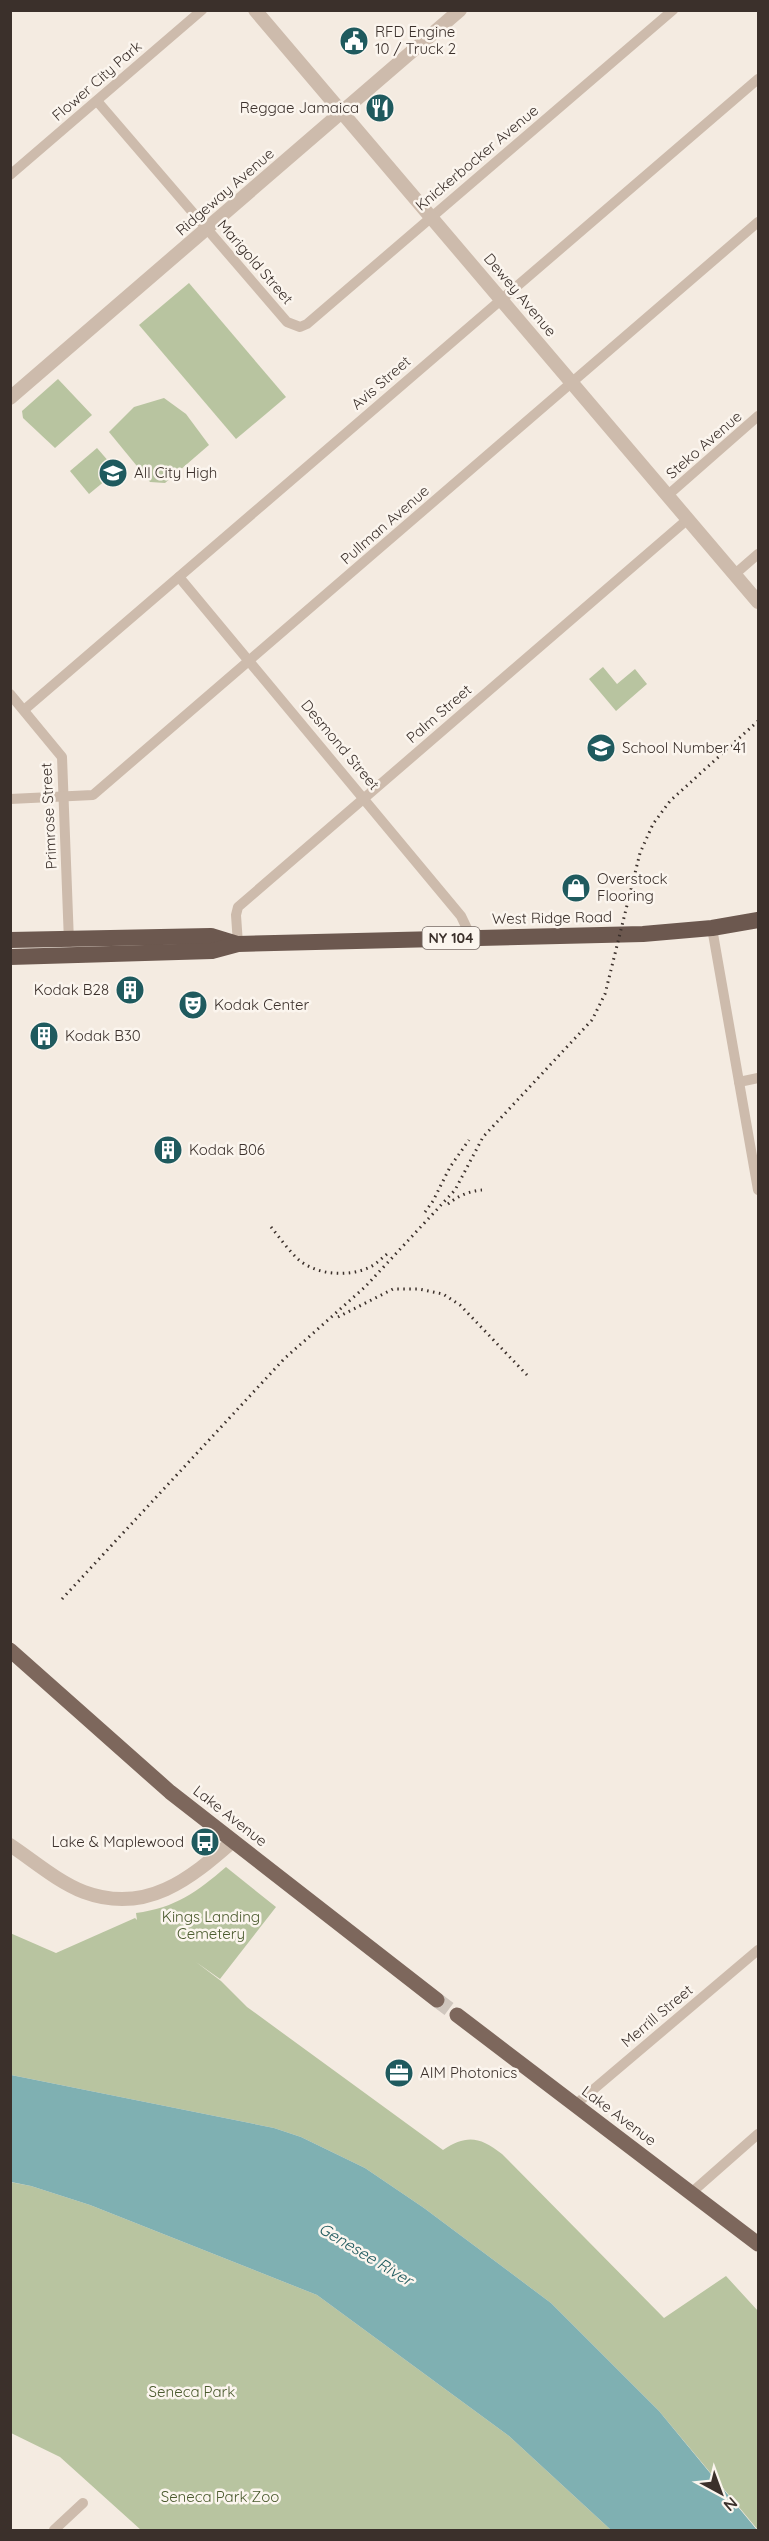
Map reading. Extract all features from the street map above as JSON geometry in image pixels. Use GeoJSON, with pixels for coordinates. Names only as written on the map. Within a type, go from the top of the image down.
{"type":"FeatureCollection","features":[{"type":"Feature","properties":{"kind":"highway","name":"West Ridge Road"},"geometry":{"type":"LineString","coordinates":[[10,940],[69,947],[212,951],[238,944],[643,934],[712,928],[759,920]]}},
{"type":"Feature","properties":{"kind":"highway","name":"West Ridge Road"},"geometry":{"type":"LineString","coordinates":[[10,957],[69,947]]}},
{"type":"Feature","properties":{"kind":"main road","name":"Lake Avenue"},"geometry":{"type":"LineString","coordinates":[[10,1650],[144,1770],[437,2000]]}},
{"type":"Feature","properties":{"kind":"main road","name":"Lake Avenue"},"geometry":{"type":"LineString","coordinates":[[457,2015],[759,2244]]}},
{"type":"Feature","properties":{"kind":"street","name":"Flower City Park"},"geometry":{"type":"LineString","coordinates":[[10,175],[202,10]]}},
{"type":"Feature","properties":{"kind":"street","name":"Dewey Avenue"},"geometry":{"type":"LineString","coordinates":[[255,10],[759,602]]}},
{"type":"Feature","properties":{"kind":"street","name":"Ridgeway Avenue"},"geometry":{"type":"LineString","coordinates":[[10,398],[460,10]]}},
{"type":"Feature","properties":{"kind":"street","name":"Knickerbocker Avenue"},"geometry":{"type":"LineString","coordinates":[[300,327],[315,317],[674,10]]}},
{"type":"Feature","properties":{"kind":"street","name":"Avis Street"},"geometry":{"type":"LineString","coordinates":[[24,710],[759,79]]}},
{"type":"Feature","properties":{"kind":"street","name":"Marigold Street"},"geometry":{"type":"LineString","coordinates":[[97,101],[287,322],[300,327]]}},
{"type":"Feature","properties":{"kind":"street","name":"Pullman Avenue"},"geometry":{"type":"LineString","coordinates":[[10,799],[93,795],[759,222]]}},
{"type":"Feature","properties":{"kind":"street","name":"Steko Avenue"},"geometry":{"type":"LineString","coordinates":[[668,495],[759,416]]}},
{"type":"Feature","properties":{"kind":"street","name":"Palm Street"},"geometry":{"type":"LineString","coordinates":[[238,944],[236,915],[238,907],[688,519]]}},
{"type":"Feature","properties":{"kind":"street"},"geometry":{"type":"LineString","coordinates":[[735,574],[759,554]]}},
{"type":"Feature","properties":{"kind":"street","name":"Desmond Street"},"geometry":{"type":"LineString","coordinates":[[179,577],[461,916],[471,937]]}},
{"type":"Feature","properties":{"kind":"street","name":"Primrose Street"},"geometry":{"type":"LineString","coordinates":[[10,694],[61,754],[69,947]]}},
{"type":"Feature","properties":{"kind":"street"},"geometry":{"type":"LineString","coordinates":[[712,928],[759,1190]]}},
{"type":"Feature","properties":{"kind":"street"},"geometry":{"type":"LineString","coordinates":[[739,1082],[759,1078]]}},
{"type":"Feature","properties":{"kind":"street"},"geometry":{"type":"LineString","coordinates":[[10,1845],[74,1888],[96,1896],[123,1898],[151,1895],[167,1890],[187,1879],[233,1841]]}},
{"type":"Feature","properties":{"kind":"street","name":"Merrill Street"},"geometry":{"type":"LineString","coordinates":[[575,2105],[759,1950]]}},
{"type":"Feature","properties":{"kind":"street"},"geometry":{"type":"LineString","coordinates":[[691,2193],[759,2134]]}},
{"type":"Feature","properties":{"kind":"street"},"geometry":{"type":"LineString","coordinates":[[54,2530],[83,2503]]}},
{"type":"Feature","properties":{"kind":"green space"},"geometry":{"type":"Polygon","coordinates":[[[189,283],[286,397],[236,439],[139,325],[189,283]]]}},
{"type":"Feature","properties":{"kind":"green space"},"geometry":{"type":"Polygon","coordinates":[[[58,379],[92,415],[55,448],[23,418],[22,411],[58,379]]]}},
{"type":"Feature","properties":{"kind":"green space"},"geometry":{"type":"Polygon","coordinates":[[[164,398],[186,414],[209,445],[165,483],[150,482],[109,432],[134,407],[164,398]]]}},
{"type":"Feature","properties":{"kind":"green space"},"geometry":{"type":"Polygon","coordinates":[[[97,448],[117,471],[89,494],[70,471],[97,448]]]}},
{"type":"Feature","properties":{"kind":"green space"},"geometry":{"type":"Polygon","coordinates":[[[603,667],[617,684],[635,669],[647,684],[616,711],[589,679],[603,667]]]}},
{"type":"Feature","properties":{"kind":"green space","name":"Kings Landing Cemetery"},"geometry":{"type":"Polygon","coordinates":[[[226,1867],[276,1907],[220,1979],[196,1962],[221,1981],[247,2007],[443,2150],[459,2141],[473,2140],[487,2144],[502,2154],[664,2318],[726,2276],[758,2311],[758,2530],[659,2411],[551,2303],[424,2208],[365,2168],[301,2137],[274,2128],[11,2075],[10,1933],[56,1953],[135,1918],[137,1920],[136,1913],[174,1903],[205,1884],[226,1867]]]}},
{"type":"Feature","properties":{"kind":"green space","name":"Seneca Park"},"geometry":{"type":"Polygon","coordinates":[[[10,2182],[31,2186],[90,2205],[317,2295],[509,2436],[611,2530],[141,2530],[60,2457],[11,2433],[10,2182]]]}},
{"type":"Feature","properties":{"kind":"water","name":"Genesee River"},"geometry":{"type":"Polygon","coordinates":[[[11,2075],[274,2128],[301,2137],[365,2168],[424,2208],[551,2303],[659,2411],[757,2530],[611,2530],[509,2436],[317,2295],[90,2205],[11,2182],[11,2075]]]}},
{"type":"Feature","properties":{"kind":"tunnel"},"geometry":{"type":"LineString","coordinates":[[437,2000],[457,2015]]}},
{"type":"Feature","properties":{"kind":"railway"},"geometry":{"type":"LineString","coordinates":[[62,1599],[284,1359],[365,1287],[455,1190],[483,1137],[592,1020],[605,994],[640,853],[653,824],[670,801],[758,721]]}},
{"type":"Feature","properties":{"kind":"railway"},"geometry":{"type":"LineString","coordinates":[[425,1212],[450,1167],[469,1140]]}},
{"type":"Feature","properties":{"kind":"railway"},"geometry":{"type":"LineString","coordinates":[[448,1204],[464,1194],[482,1190]]}},
{"type":"Feature","properties":{"kind":"railway"},"geometry":{"type":"LineString","coordinates":[[271,1227],[299,1260],[314,1269],[332,1273],[351,1273],[368,1268],[387,1254]]}},
{"type":"Feature","properties":{"kind":"railway"},"geometry":{"type":"LineString","coordinates":[[338,1317],[393,1289],[419,1289],[443,1294],[460,1305],[527,1375]]}},
{"type":"Feature","properties":{"kind":"place","name":"RFD Engine 10 / Truck 2"},"geometry":{"type":"Point","coordinates":[354,41]}},
{"type":"Feature","properties":{"kind":"place","name":"Reggae Jamaica"},"geometry":{"type":"Point","coordinates":[380,108]}},
{"type":"Feature","properties":{"kind":"place","name":"All City High"},"geometry":{"type":"Point","coordinates":[113,473]}},
{"type":"Feature","properties":{"kind":"place","name":"School Number 41"},"geometry":{"type":"Point","coordinates":[601,748]}},
{"type":"Feature","properties":{"kind":"place","name":"Overstock Flooring"},"geometry":{"type":"Point","coordinates":[576,888]}},
{"type":"Feature","properties":{"kind":"place","name":"Kodak B28"},"geometry":{"type":"Point","coordinates":[130,990]}},
{"type":"Feature","properties":{"kind":"place","name":"Kodak Center"},"geometry":{"type":"Point","coordinates":[193,1005]}},
{"type":"Feature","properties":{"kind":"place","name":"Kodak B30"},"geometry":{"type":"Point","coordinates":[44,1036]}},
{"type":"Feature","properties":{"kind":"place","name":"Kodak B06"},"geometry":{"type":"Point","coordinates":[168,1150]}},
{"type":"Feature","properties":{"kind":"place","name":"Lake & Maplewood"},"geometry":{"type":"Point","coordinates":[205,1842]}},
{"type":"Feature","properties":{"kind":"place","name":"AIM Photonics"},"geometry":{"type":"Point","coordinates":[399,2073]}},
{"type":"Feature","properties":{"kind":"park label","name":"Seneca Park Zoo"},"geometry":{"type":"Point","coordinates":[220,2497]}}]}
